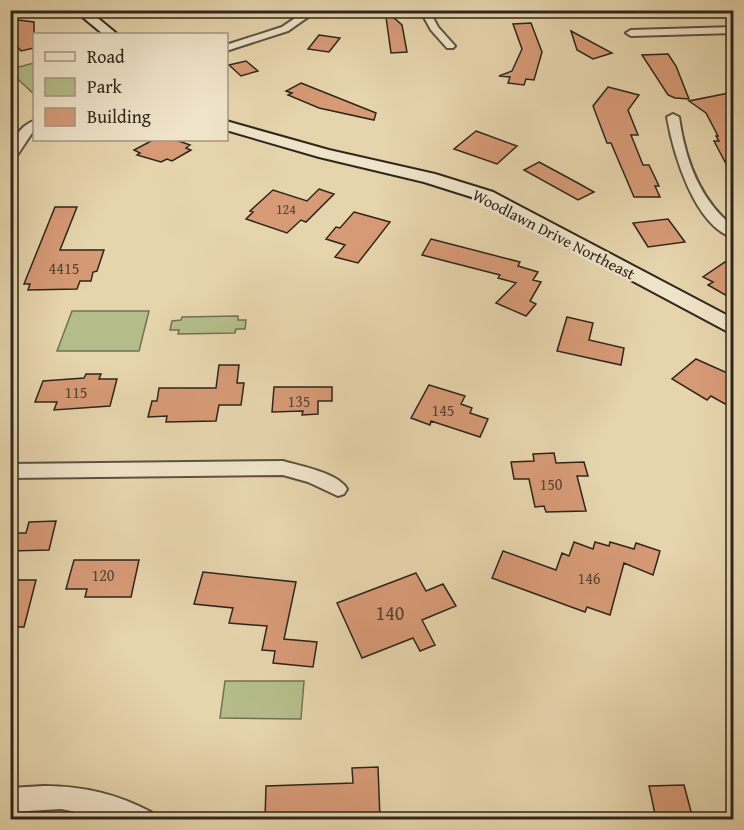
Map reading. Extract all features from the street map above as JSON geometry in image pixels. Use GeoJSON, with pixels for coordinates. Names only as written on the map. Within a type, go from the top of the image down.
{"type":"FeatureCollection","features":[{"type":"Feature","properties":{"kind":"street"},"geometry":{"type":"LineString","coordinates":[[80,10],[109,33]]}},
{"type":"Feature","properties":{"kind":"street"},"geometry":{"type":"LineString","coordinates":[[228,47],[285,29],[314,10]]}},
{"type":"Feature","properties":{"kind":"street"},"geometry":{"type":"LineString","coordinates":[[424,10],[434,28],[450,46]]}},
{"type":"Feature","properties":{"kind":"street"},"geometry":{"type":"LineString","coordinates":[[728,10],[734,18]]}},
{"type":"Feature","properties":{"kind":"street"},"geometry":{"type":"LineString","coordinates":[[631,33],[734,30]]}},
{"type":"Feature","properties":{"kind":"street"},"geometry":{"type":"LineString","coordinates":[[673,117],[677,145],[699,197],[707,210],[734,234]]}},
{"type":"Feature","properties":{"kind":"street"},"geometry":{"type":"LineString","coordinates":[[10,157],[25,133],[33,125]]}},
{"type":"Feature","properties":{"kind":"street","name":"Woodlawn Drive Northeast"},"geometry":{"type":"LineString","coordinates":[[228,126],[315,151],[429,178],[487,196],[734,328]]}},
{"type":"Feature","properties":{"kind":"street"},"geometry":{"type":"LineString","coordinates":[[10,471],[283,468],[313,476],[338,489]]}},
{"type":"Feature","properties":{"kind":"street"},"geometry":{"type":"LineString","coordinates":[[10,800],[45,797],[102,803],[143,819]]}},
{"type":"Feature","properties":{"kind":"green space"},"geometry":{"type":"Polygon","coordinates":[[[33,63],[33,93],[10,72],[11,69],[33,63]]]}},
{"type":"Feature","properties":{"kind":"green space"},"geometry":{"type":"Polygon","coordinates":[[[72,311],[149,311],[139,351],[57,351],[72,311]]]}},
{"type":"Feature","properties":{"kind":"green space"},"geometry":{"type":"Polygon","coordinates":[[[238,316],[238,320],[246,320],[245,329],[236,329],[235,333],[178,334],[179,330],[170,330],[172,321],[181,320],[182,317],[238,316]]]}},
{"type":"Feature","properties":{"kind":"green space"},"geometry":{"type":"Polygon","coordinates":[[[225,681],[304,681],[301,719],[220,718],[225,681]]]}},
{"type":"Feature","properties":{"kind":"building"},"geometry":{"type":"Polygon","coordinates":[[[385,10],[402,25],[407,52],[391,53],[385,10]]]}},
{"type":"Feature","properties":{"kind":"building"},"geometry":{"type":"Polygon","coordinates":[[[10,19],[34,22],[33,48],[21,51],[16,45],[10,47],[10,19]]]}},
{"type":"Feature","properties":{"kind":"building"},"geometry":{"type":"Polygon","coordinates":[[[531,23],[542,52],[534,80],[526,79],[524,85],[508,83],[510,77],[499,76],[512,71],[522,49],[513,24],[531,23]]]}},
{"type":"Feature","properties":{"kind":"building"},"geometry":{"type":"Polygon","coordinates":[[[571,31],[612,53],[593,59],[577,50],[571,31]]]}},
{"type":"Feature","properties":{"kind":"building"},"geometry":{"type":"Polygon","coordinates":[[[319,35],[340,38],[329,52],[308,49],[319,35]]]}},
{"type":"Feature","properties":{"kind":"building"},"geometry":{"type":"Polygon","coordinates":[[[668,54],[676,66],[689,99],[668,95],[642,55],[668,54]]]}},
{"type":"Feature","properties":{"kind":"building"},"geometry":{"type":"Polygon","coordinates":[[[246,61],[258,71],[241,76],[229,65],[246,61]]]}},
{"type":"Feature","properties":{"kind":"building"},"geometry":{"type":"Polygon","coordinates":[[[301,83],[376,113],[374,120],[319,108],[288,95],[292,93],[286,91],[301,83]]]}},
{"type":"Feature","properties":{"kind":"building"},"geometry":{"type":"Polygon","coordinates":[[[608,87],[639,95],[628,110],[638,135],[631,135],[643,165],[649,165],[659,186],[655,186],[660,197],[634,197],[611,143],[607,143],[593,106],[608,87]]]}},
{"type":"Feature","properties":{"kind":"building"},"geometry":{"type":"Polygon","coordinates":[[[734,92],[734,179],[714,141],[719,141],[716,136],[718,136],[706,113],[689,101],[734,92]]]}},
{"type":"Feature","properties":{"kind":"building"},"geometry":{"type":"Polygon","coordinates":[[[476,131],[517,146],[497,164],[454,149],[476,131]]]}},
{"type":"Feature","properties":{"kind":"building"},"geometry":{"type":"Polygon","coordinates":[[[151,141],[179,141],[190,145],[186,148],[191,150],[172,161],[167,159],[161,162],[137,155],[140,153],[134,150],[151,141]]]}},
{"type":"Feature","properties":{"kind":"building"},"geometry":{"type":"Polygon","coordinates":[[[539,162],[594,192],[578,200],[524,170],[539,162]]]}},
{"type":"Feature","properties":{"kind":"building"},"geometry":{"type":"Polygon","coordinates":[[[319,189],[334,194],[306,222],[301,220],[287,233],[246,219],[253,212],[250,211],[273,190],[307,201],[319,189]]]}},
{"type":"Feature","properties":{"kind":"building"},"geometry":{"type":"Polygon","coordinates":[[[55,207],[77,207],[60,250],[104,250],[91,281],[80,281],[77,289],[28,290],[30,284],[24,284],[55,207]]]}},
{"type":"Feature","properties":{"kind":"building"},"geometry":{"type":"Polygon","coordinates":[[[354,212],[390,222],[358,263],[335,257],[345,245],[326,239],[354,212]]]}},
{"type":"Feature","properties":{"kind":"building"},"geometry":{"type":"Polygon","coordinates":[[[668,219],[685,242],[648,247],[633,223],[668,219]]]}},
{"type":"Feature","properties":{"kind":"building"},"geometry":{"type":"Polygon","coordinates":[[[431,239],[520,262],[518,266],[538,272],[533,280],[541,282],[530,301],[536,304],[526,316],[496,303],[516,283],[498,278],[500,275],[422,255],[431,239]]]}},
{"type":"Feature","properties":{"kind":"building"},"geometry":{"type":"Polygon","coordinates":[[[725,262],[734,267],[734,300],[708,285],[713,282],[703,277],[725,262]]]}},
{"type":"Feature","properties":{"kind":"building"},"geometry":{"type":"Polygon","coordinates":[[[567,317],[593,323],[589,340],[624,348],[621,365],[557,351],[567,317]]]}},
{"type":"Feature","properties":{"kind":"building"},"geometry":{"type":"Polygon","coordinates":[[[696,359],[734,376],[734,409],[711,396],[707,400],[672,379],[696,359]]]}},
{"type":"Feature","properties":{"kind":"building"},"geometry":{"type":"Polygon","coordinates":[[[219,365],[239,365],[237,383],[244,383],[241,405],[219,405],[216,421],[166,422],[167,416],[148,417],[152,401],[157,401],[159,388],[216,388],[219,365]]]}},
{"type":"Feature","properties":{"kind":"building"},"geometry":{"type":"Polygon","coordinates":[[[86,374],[101,374],[99,379],[117,379],[110,406],[54,410],[57,402],[35,402],[43,381],[84,378],[86,374]]]}},
{"type":"Feature","properties":{"kind":"building"},"geometry":{"type":"Polygon","coordinates":[[[429,385],[465,396],[461,404],[472,408],[470,413],[488,419],[480,437],[431,421],[430,425],[411,418],[429,385]]]}},
{"type":"Feature","properties":{"kind":"building"},"geometry":{"type":"Polygon","coordinates":[[[274,387],[332,387],[332,401],[318,401],[318,414],[302,415],[303,411],[272,412],[274,387]]]}},
{"type":"Feature","properties":{"kind":"building"},"geometry":{"type":"Polygon","coordinates":[[[554,453],[556,463],[584,462],[588,476],[577,476],[586,511],[546,512],[544,506],[535,507],[529,479],[514,479],[511,462],[534,461],[533,454],[554,453]]]}},
{"type":"Feature","properties":{"kind":"building"},"geometry":{"type":"Polygon","coordinates":[[[56,521],[49,550],[10,551],[10,533],[26,533],[29,522],[56,521]]]}},
{"type":"Feature","properties":{"kind":"building"},"geometry":{"type":"Polygon","coordinates":[[[574,542],[593,549],[595,542],[609,546],[610,542],[634,549],[636,543],[660,551],[653,575],[624,563],[610,615],[587,607],[585,612],[492,578],[503,551],[556,570],[562,553],[569,556],[574,542]]]}},
{"type":"Feature","properties":{"kind":"building"},"geometry":{"type":"Polygon","coordinates":[[[74,560],[139,560],[131,597],[85,597],[87,589],[66,589],[74,560]]]}},
{"type":"Feature","properties":{"kind":"building"},"geometry":{"type":"Polygon","coordinates":[[[203,572],[296,582],[284,639],[317,642],[313,667],[273,663],[275,651],[262,650],[267,626],[229,623],[233,608],[194,604],[203,572]]]}},
{"type":"Feature","properties":{"kind":"building"},"geometry":{"type":"Polygon","coordinates":[[[416,573],[426,591],[443,584],[456,606],[422,620],[435,645],[420,651],[413,638],[362,658],[337,603],[416,573]]]}},
{"type":"Feature","properties":{"kind":"building"},"geometry":{"type":"Polygon","coordinates":[[[10,580],[36,580],[24,627],[10,627],[10,580]]]}},
{"type":"Feature","properties":{"kind":"building"},"geometry":{"type":"Polygon","coordinates":[[[378,767],[380,819],[265,819],[266,786],[353,783],[352,768],[378,767]]]}},
{"type":"Feature","properties":{"kind":"building"},"geometry":{"type":"Polygon","coordinates":[[[684,785],[693,819],[656,819],[649,786],[684,785]]]}}]}
